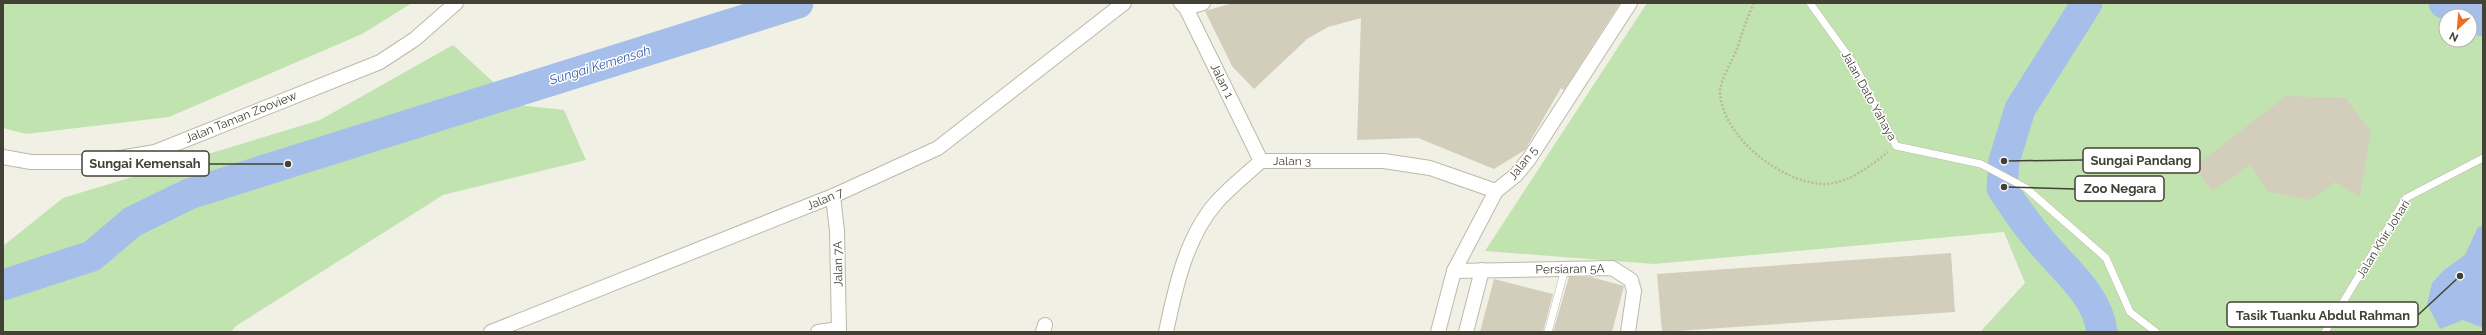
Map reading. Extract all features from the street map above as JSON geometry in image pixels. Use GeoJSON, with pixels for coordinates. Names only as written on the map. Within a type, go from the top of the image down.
{"type":"FeatureCollection","features":[{"type":"Feature","properties":{"kind":"street","name":"Jalan Taman Zooview"},"geometry":{"type":"LineString","coordinates":[[3,157],[31,162],[98,162],[155,152],[380,62],[415,39],[456,3]]}},
{"type":"Feature","properties":{"kind":"street","name":"Jalan 7"},"geometry":{"type":"LineString","coordinates":[[491,332],[833,196],[938,148],[1124,3]]}},
{"type":"Feature","properties":{"kind":"street"},"geometry":{"type":"LineString","coordinates":[[1184,5],[1203,3]]}},
{"type":"Feature","properties":{"kind":"street","name":"Jalan 5"},"geometry":{"type":"LineString","coordinates":[[1438,332],[1454,271],[1496,191],[1516,175],[1529,159],[1630,3]]}},
{"type":"Feature","properties":{"kind":"street","name":"Jalan 1"},"geometry":{"type":"LineString","coordinates":[[1184,5],[1261,161]]}},
{"type":"Feature","properties":{"kind":"street","name":"Jalan 3"},"geometry":{"type":"LineString","coordinates":[[1166,332],[1183,268],[1198,229],[1216,204],[1261,161],[1384,161],[1430,168],[1496,191]]}},
{"type":"Feature","properties":{"kind":"street","name":"Jalan 7A"},"geometry":{"type":"LineString","coordinates":[[833,196],[837,231],[839,330]]}},
{"type":"Feature","properties":{"kind":"street","name":"Persiaran 5A"},"geometry":{"type":"LineString","coordinates":[[1454,271],[1612,268],[1630,280],[1634,291],[1628,332]]}},
{"type":"Feature","properties":{"kind":"street"},"geometry":{"type":"LineString","coordinates":[[1466,332],[1482,270]]}},
{"type":"Feature","properties":{"kind":"street"},"geometry":{"type":"LineString","coordinates":[[818,332],[839,330]]}},
{"type":"Feature","properties":{"kind":"lane","name":"Jalan Dato Yahaya"},"geometry":{"type":"LineString","coordinates":[[1810,3],[1854,64],[1896,146],[1981,164],[2026,188],[2106,258],[2130,312],[2156,332]]}},
{"type":"Feature","properties":{"kind":"lane","name":"Jalan Khir Johari"},"geometry":{"type":"LineString","coordinates":[[2325,332],[2406,198],[2483,158]]}},
{"type":"Feature","properties":{"kind":"lane"},"geometry":{"type":"LineString","coordinates":[[1548,332],[1565,269]]}},
{"type":"Feature","properties":{"kind":"path"},"geometry":{"type":"LineString","coordinates":[[1754,3],[1720,90],[1725,114],[1740,138],[1766,162],[1798,180],[1825,184],[1860,174],[1896,146]]}},
{"type":"Feature","properties":{"kind":"green space"},"geometry":{"type":"Polygon","coordinates":[[[3,3],[412,3],[362,34],[169,117],[26,134],[3,128],[3,3]]]}},
{"type":"Feature","properties":{"kind":"green space"},"geometry":{"type":"Polygon","coordinates":[[[1647,3],[2483,3],[2483,332],[1980,332],[2025,283],[2004,232],[1654,264],[1485,251],[1647,3]]]}},
{"type":"Feature","properties":{"kind":"green space"},"geometry":{"type":"Polygon","coordinates":[[[453,45],[518,105],[564,110],[586,160],[443,195],[236,326],[231,332],[3,332],[3,246],[63,198],[320,120],[453,45]]]}},
{"type":"Feature","properties":{"kind":"water"},"geometry":{"type":"Polygon","coordinates":[[[2483,226],[2483,328],[2463,320],[2440,329],[2427,304],[2432,283],[2444,270],[2465,255],[2478,227],[2483,226]]]}},
{"type":"Feature","properties":{"kind":"building"},"geometry":{"type":"Polygon","coordinates":[[[1233,3],[1620,3],[1564,90],[1561,88],[1525,150],[1494,169],[1418,138],[1357,140],[1361,18],[1328,27],[1307,39],[1254,89],[1232,66],[1205,11],[1233,3]]]}},
{"type":"Feature","properties":{"kind":"building"},"geometry":{"type":"Polygon","coordinates":[[[2286,96],[2346,98],[2371,132],[2360,197],[2335,182],[2311,200],[2268,192],[2250,165],[2212,191],[2194,167],[2286,96]]]}},
{"type":"Feature","properties":{"kind":"building"},"geometry":{"type":"Polygon","coordinates":[[[1951,253],[1955,312],[1662,332],[1657,274],[1951,253]]]}},
{"type":"Feature","properties":{"kind":"building"},"geometry":{"type":"Polygon","coordinates":[[[1569,277],[1591,277],[1624,286],[1612,332],[1553,332],[1569,277]]]}},
{"type":"Feature","properties":{"kind":"building"},"geometry":{"type":"Polygon","coordinates":[[[1494,279],[1553,294],[1543,332],[1480,332],[1494,279]]]}},
{"type":"Feature","properties":{"kind":"waterway","name":"Sungai Kemensah"},"geometry":{"type":"LineString","coordinates":[[3,285],[92,256],[132,222],[189,194],[798,3]]}},
{"type":"Feature","properties":{"kind":"waterway"},"geometry":{"type":"LineString","coordinates":[[2087,3],[2020,109],[2004,161],[2002,188],[2033,231],[2071,274],[2087,295],[2099,319],[2102,332]]}},
{"type":"Feature","properties":{"kind":"waterway","name":"Sungai Kemensah"},"geometry":{"type":"LineString","coordinates":[[2444,3],[2483,21]]}},
{"type":"Feature","properties":{"kind":"place","name":"Sungai Pandang"},"geometry":{"type":"Point","coordinates":[2004,161]}},
{"type":"Feature","properties":{"kind":"place","name":"Sungai Kemensah"},"geometry":{"type":"Point","coordinates":[288,164]}},
{"type":"Feature","properties":{"kind":"place","name":"Zoo Negara"},"geometry":{"type":"Point","coordinates":[2004,187]}},
{"type":"Feature","properties":{"kind":"place","name":"Tasik Tuanku Abdul Rahman"},"geometry":{"type":"Point","coordinates":[2460,276]}}]}
